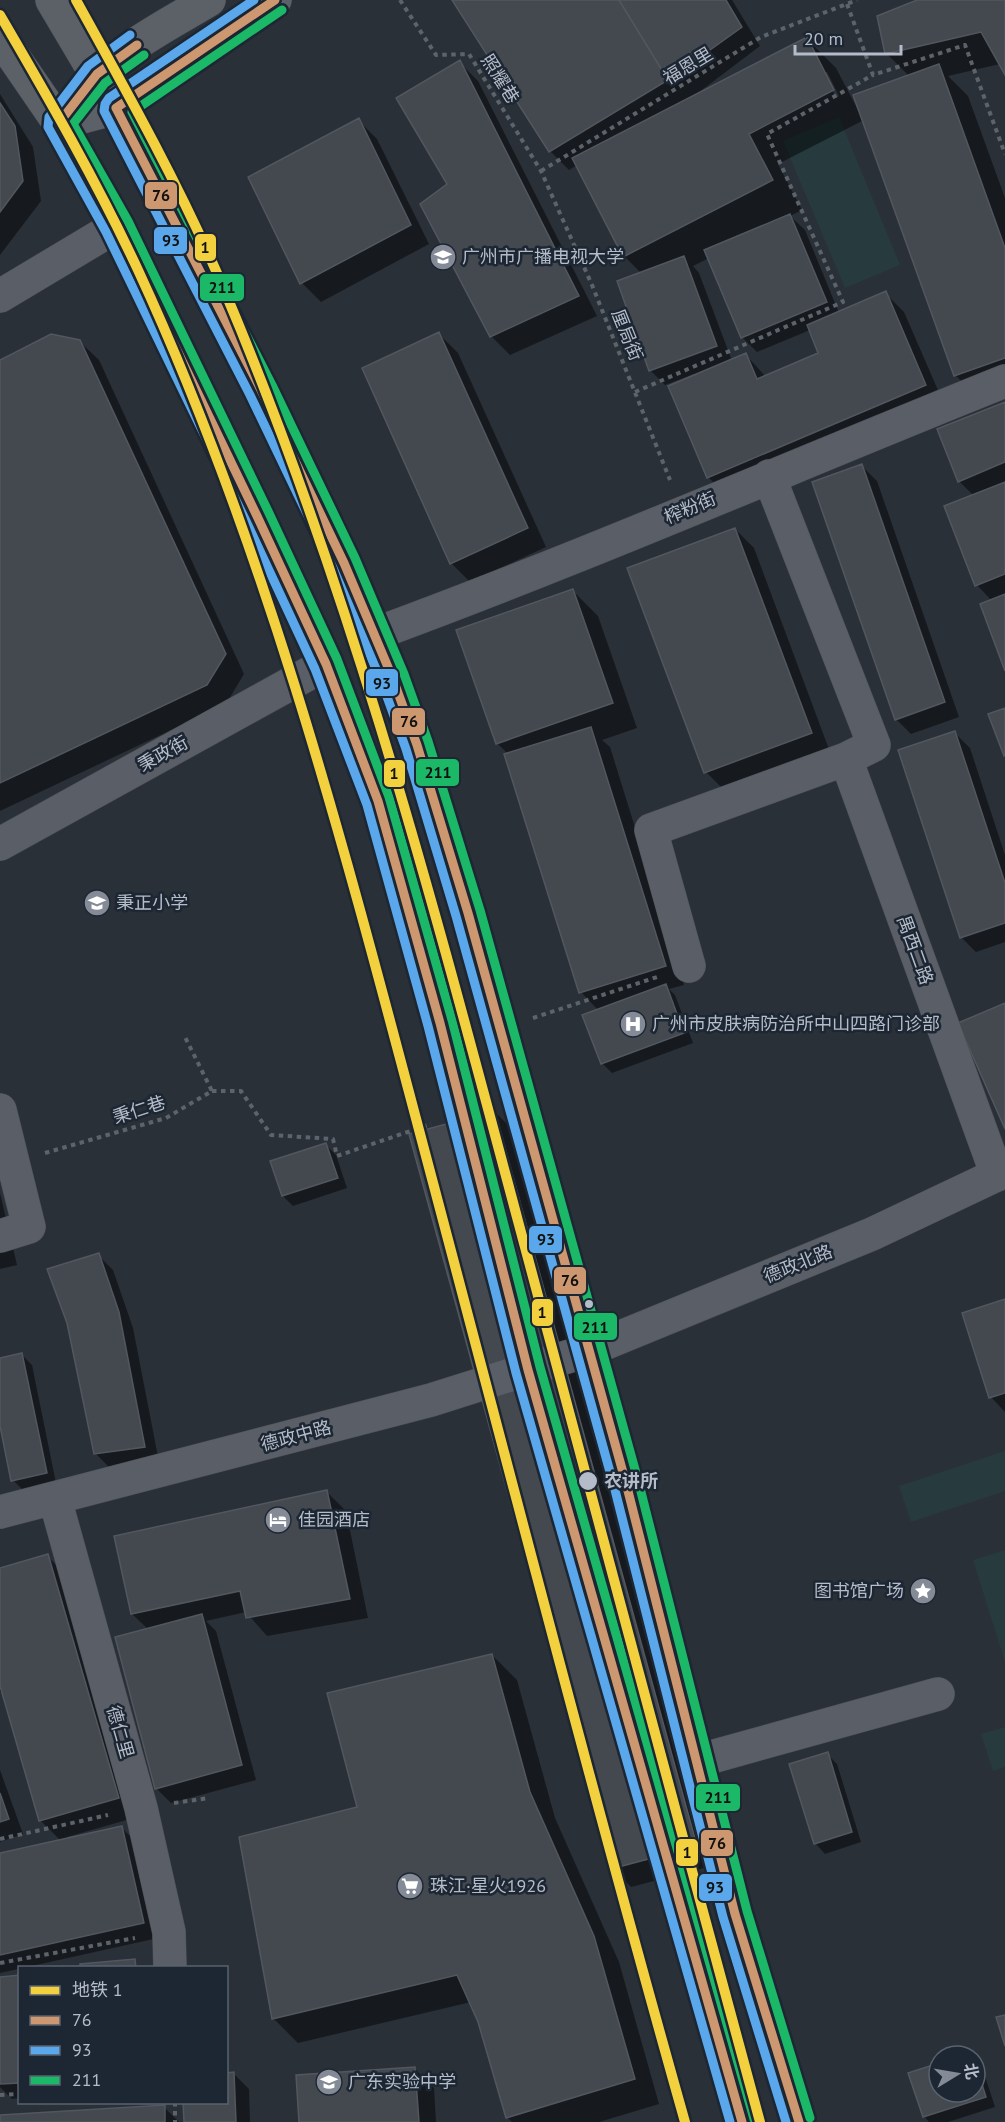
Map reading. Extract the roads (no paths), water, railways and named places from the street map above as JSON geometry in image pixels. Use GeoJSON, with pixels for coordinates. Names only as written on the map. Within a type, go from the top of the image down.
{"type":"FeatureCollection","features":[{"type":"Feature","properties":{"kind":"main road"},"geometry":{"type":"LineString","coordinates":[[52,0],[116,108],[261,390],[375,634],[413,734],[445,833],[627,1487],[735,1914],[799,2122]]}},
{"type":"Feature","properties":{"kind":"main road"},"geometry":{"type":"LineString","coordinates":[[59,123],[97,74],[148,37],[209,0]]}},
{"type":"Feature","properties":{"kind":"main road"},"geometry":{"type":"LineString","coordinates":[[59,123],[116,108],[275,0]]}},
{"type":"Feature","properties":{"kind":"main road"},"geometry":{"type":"LineString","coordinates":[[0,37],[59,123],[117,226],[326,664],[378,801],[434,1001],[528,1370],[742,2122]]}},
{"type":"Feature","properties":{"kind":"street"},"geometry":{"type":"LineString","coordinates":[[0,296],[117,226]]}},
{"type":"Feature","properties":{"kind":"street","name":"榨粉街"},"geometry":{"type":"LineString","coordinates":[[375,634],[580,556],[683,511],[1005,381]]}},
{"type":"Feature","properties":{"kind":"street"},"geometry":{"type":"LineString","coordinates":[[689,966],[651,830],[846,759],[874,745],[769,476]]}},
{"type":"Feature","properties":{"kind":"street","name":"秉政街"},"geometry":{"type":"LineString","coordinates":[[0,844],[326,664]]}},
{"type":"Feature","properties":{"kind":"street","name":"禺西二路"},"geometry":{"type":"LineString","coordinates":[[846,759],[1001,1173]]}},
{"type":"Feature","properties":{"kind":"street"},"geometry":{"type":"LineString","coordinates":[[0,1110],[12,1162],[14,1232]]}},
{"type":"Feature","properties":{"kind":"street","name":"德政北路"},"geometry":{"type":"LineString","coordinates":[[589,1350],[872,1234],[1001,1173]]}},
{"type":"Feature","properties":{"kind":"street","name":"德政中路"},"geometry":{"type":"LineString","coordinates":[[0,1512],[431,1400],[589,1350]]}},
{"type":"Feature","properties":{"kind":"street","name":"德仁里"},"geometry":{"type":"LineString","coordinates":[[55,1499],[141,1808],[169,1932],[170,1966]]}},
{"type":"Feature","properties":{"kind":"street"},"geometry":{"type":"LineString","coordinates":[[697,1761],[938,1694]]}},
{"type":"Feature","properties":{"kind":"metro line","name":"1"},"geometry":{"type":"LineString","coordinates":[[76,0],[133,103],[220,280],[267,395],[349,627],[386,745],[454,983],[760,2122]]}},
{"type":"Feature","properties":{"kind":"metro line","name":"1"},"geometry":{"type":"LineString","coordinates":[[0,15],[89,173],[138,270],[186,381],[230,495],[270,609],[307,725],[374,959],[590,1775],[685,2122]]}},
{"type":"Feature","properties":{"kind":"place","name":"广州市广播电视大学"},"geometry":{"type":"Point","coordinates":[443,257]}},
{"type":"Feature","properties":{"kind":"place","name":"秉正小学"},"geometry":{"type":"Point","coordinates":[97,903]}},
{"type":"Feature","properties":{"kind":"place","name":"广州市皮肤病防治所中山四路门诊部"},"geometry":{"type":"Point","coordinates":[633,1024]}},
{"type":"Feature","properties":{"kind":"place","name":"农讲所"},"geometry":{"type":"Point","coordinates":[588,1481]}},
{"type":"Feature","properties":{"kind":"place","name":"佳园酒店"},"geometry":{"type":"Point","coordinates":[278,1520]}},
{"type":"Feature","properties":{"kind":"place","name":"图书馆广场"},"geometry":{"type":"Point","coordinates":[923,1591]}},
{"type":"Feature","properties":{"kind":"place","name":"珠江·星火1926"},"geometry":{"type":"Point","coordinates":[410,1886]}},
{"type":"Feature","properties":{"kind":"place","name":"广东实验中学"},"geometry":{"type":"Point","coordinates":[329,2082]}}]}
